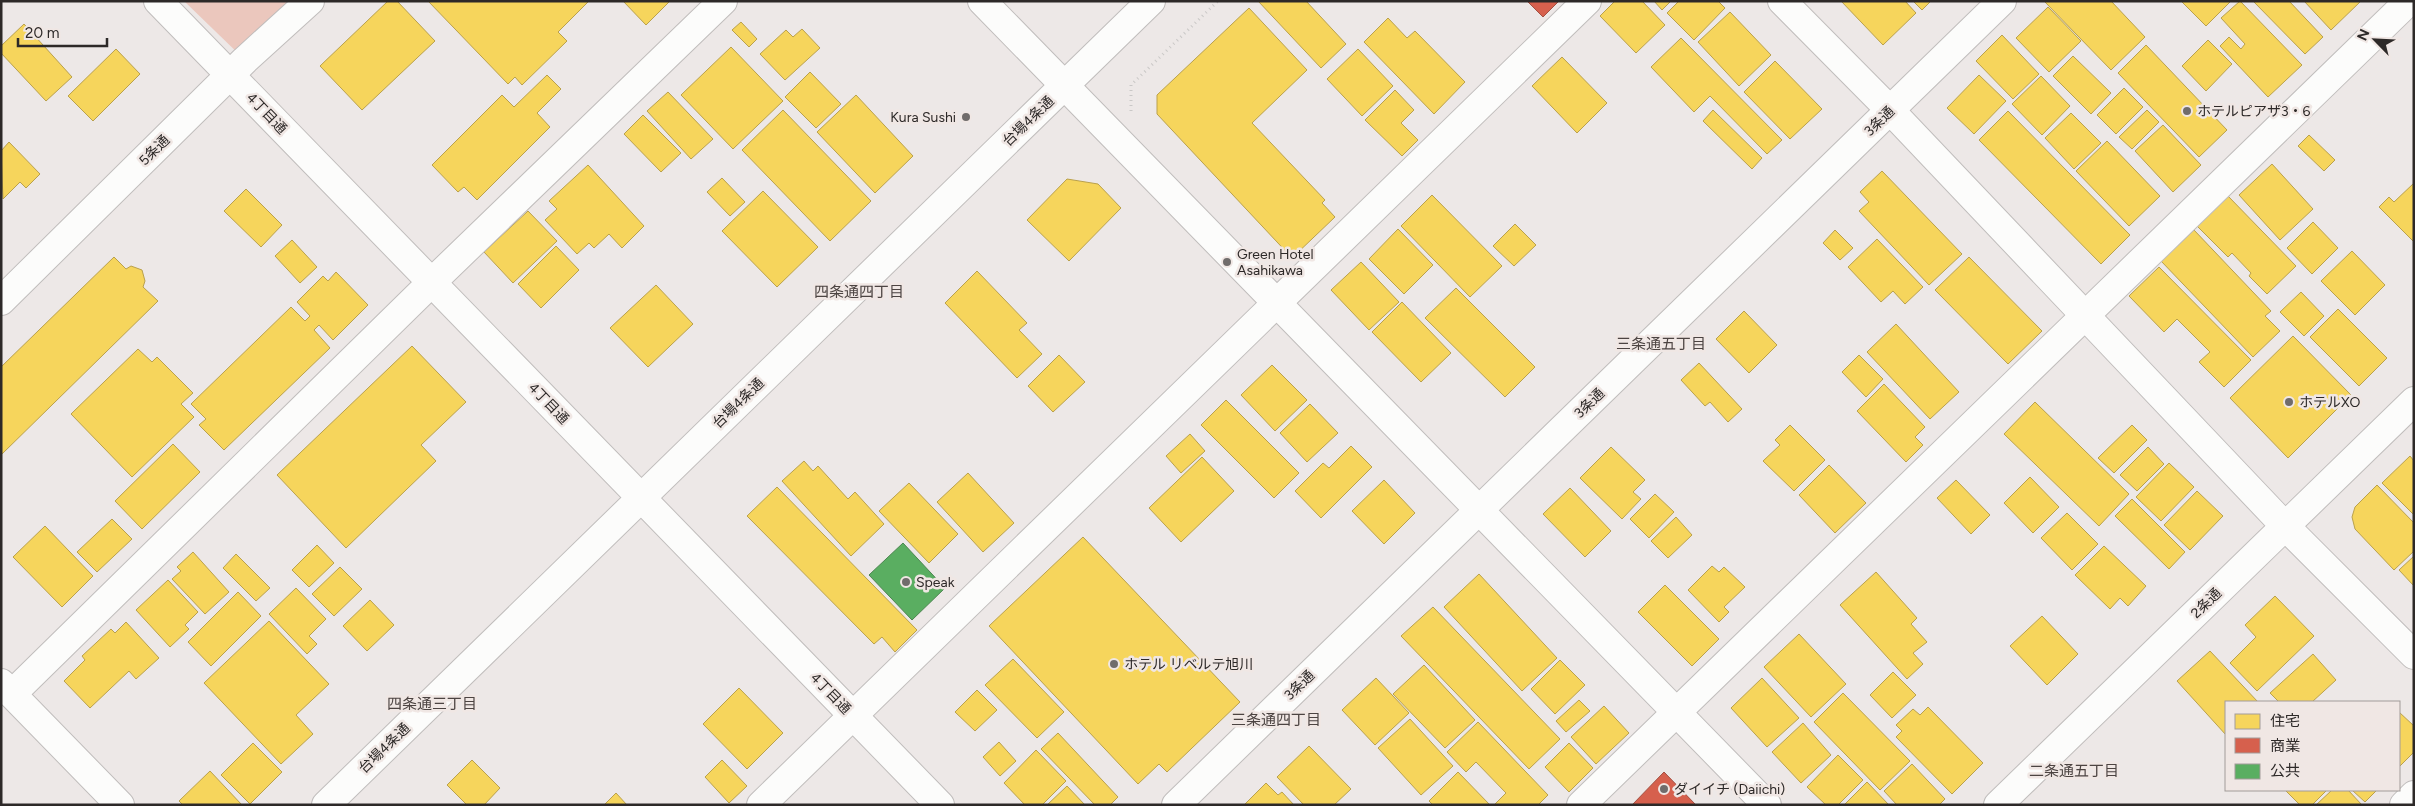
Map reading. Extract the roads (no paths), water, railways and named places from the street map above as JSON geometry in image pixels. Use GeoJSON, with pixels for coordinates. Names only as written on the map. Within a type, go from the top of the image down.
{"type":"FeatureCollection","features":[{"type":"Feature","properties":{"kind":"main road","name":"4丁目通"},"geometry":{"type":"LineString","coordinates":[[158,1],[940,805]]}},
{"type":"Feature","properties":{"kind":"main road","name":"5条通"},"geometry":{"type":"LineString","coordinates":[[1,301],[230,75],[310,1]]}},
{"type":"Feature","properties":{"kind":"main road"},"geometry":{"type":"LineString","coordinates":[[120,805],[7,689],[723,1]]}},
{"type":"Feature","properties":{"kind":"main road"},"geometry":{"type":"LineString","coordinates":[[982,1],[1767,805]]}},
{"type":"Feature","properties":{"kind":"main road","name":"台場4条通"},"geometry":{"type":"LineString","coordinates":[[326,805],[1151,1]]}},
{"type":"Feature","properties":{"kind":"main road"},"geometry":{"type":"LineString","coordinates":[[761,805],[1587,1]]}},
{"type":"Feature","properties":{"kind":"main road"},"geometry":{"type":"LineString","coordinates":[[1782,1],[1890,110],[2285,526],[2414,655]]}},
{"type":"Feature","properties":{"kind":"main road","name":"3条通"},"geometry":{"type":"LineString","coordinates":[[1176,805],[2002,1]]}},
{"type":"Feature","properties":{"kind":"main road"},"geometry":{"type":"LineString","coordinates":[[1581,805],[2409,1]]}},
{"type":"Feature","properties":{"kind":"main road","name":"2条通"},"geometry":{"type":"LineString","coordinates":[[1998,805],[2414,401]]}},
{"type":"Feature","properties":{"kind":"main road"},"geometry":{"type":"LineString","coordinates":[[2404,805],[2414,795]]}},
{"type":"Feature","properties":{"kind":"place","name":"ホテルピアザ3・6"},"geometry":{"type":"Point","coordinates":[2187,111]}},
{"type":"Feature","properties":{"kind":"place","name":"Kura Sushi"},"geometry":{"type":"Point","coordinates":[966,117]}},
{"type":"Feature","properties":{"kind":"place","name":"Green Hotel Asahikawa"},"geometry":{"type":"Point","coordinates":[1227,262]}},
{"type":"Feature","properties":{"kind":"place","name":"ホテルXO"},"geometry":{"type":"Point","coordinates":[2289,402]}},
{"type":"Feature","properties":{"kind":"place","name":"Speak"},"geometry":{"type":"Point","coordinates":[906,582]}},
{"type":"Feature","properties":{"kind":"place","name":"ホテル リベルテ旭川"},"geometry":{"type":"Point","coordinates":[1114,664]}},
{"type":"Feature","properties":{"kind":"place","name":"ダイイチ (Daiichi)"},"geometry":{"type":"Point","coordinates":[1664,789]}},
{"type":"Feature","properties":{"kind":"district","name":"四条通四丁目"},"geometry":{"type":"Point","coordinates":[859,292]}},
{"type":"Feature","properties":{"kind":"district","name":"三条通五丁目"},"geometry":{"type":"Point","coordinates":[1661,344]}},
{"type":"Feature","properties":{"kind":"district","name":"四条通三丁目"},"geometry":{"type":"Point","coordinates":[432,704]}},
{"type":"Feature","properties":{"kind":"district","name":"三条通四丁目"},"geometry":{"type":"Point","coordinates":[1276,720]}},
{"type":"Feature","properties":{"kind":"district","name":"二条通五丁目"},"geometry":{"type":"Point","coordinates":[2074,771]}}]}
